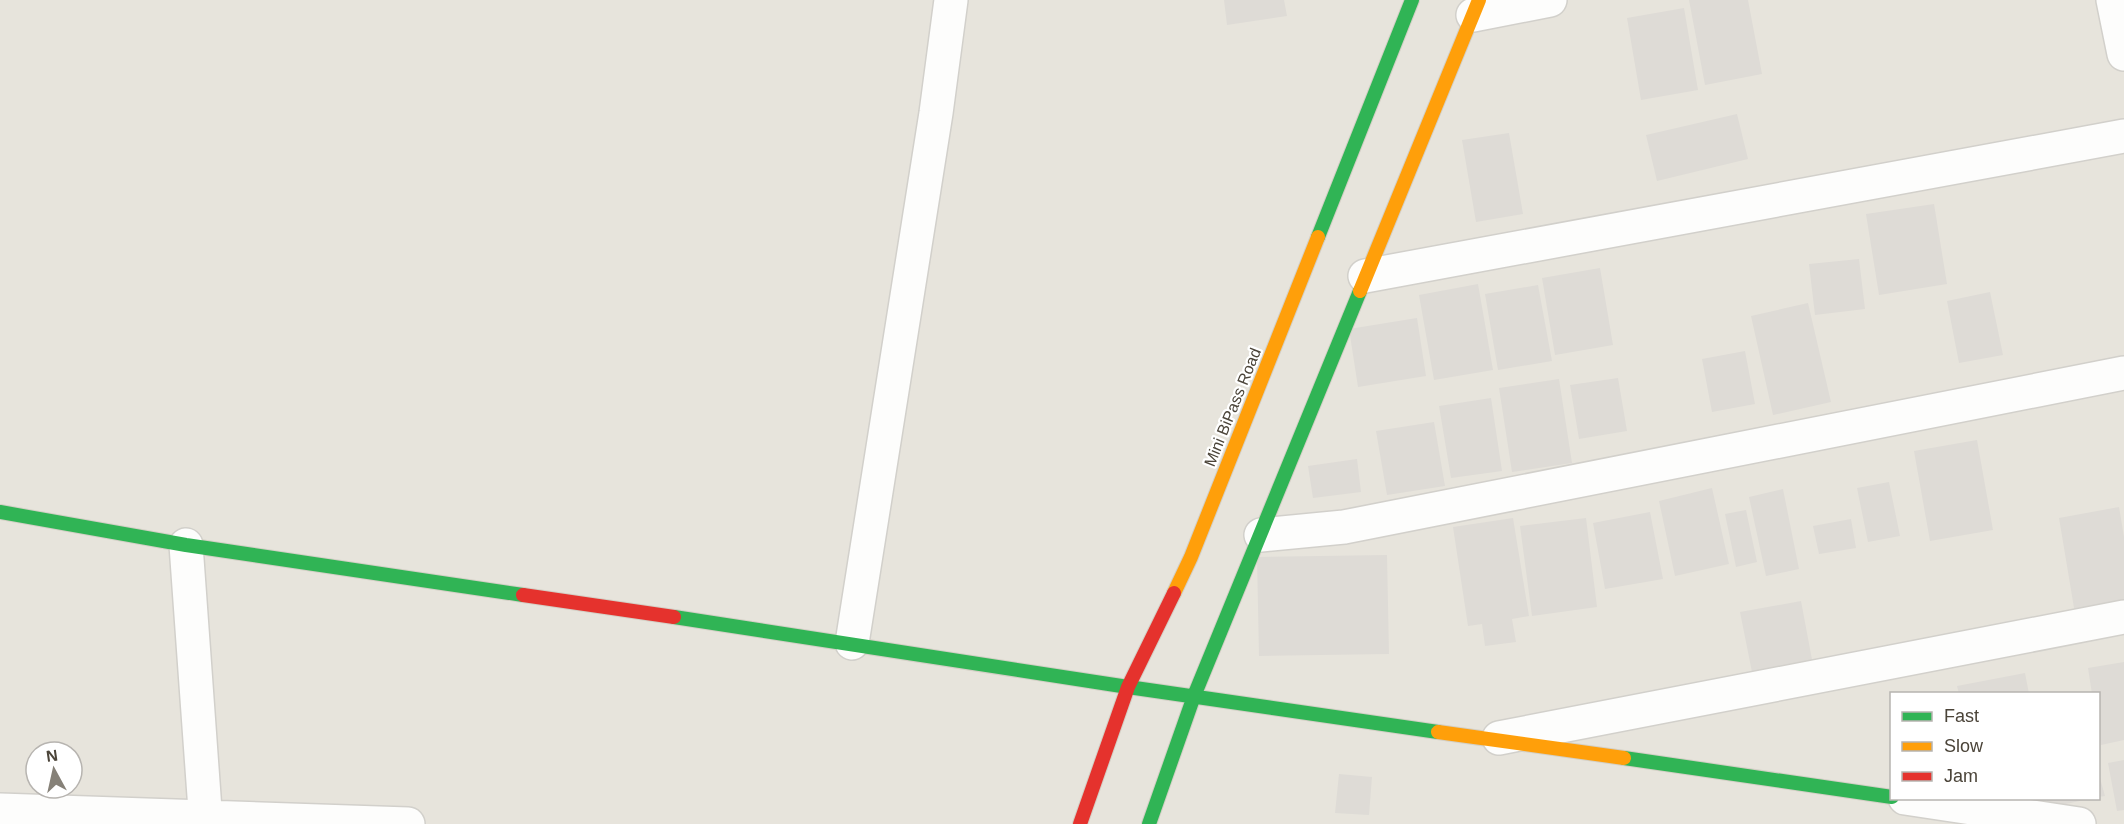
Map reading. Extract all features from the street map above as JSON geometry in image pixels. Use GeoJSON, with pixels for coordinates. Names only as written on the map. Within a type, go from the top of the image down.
{"type":"FeatureCollection","features":[{"type":"Feature","properties":{"kind":"street"},"geometry":{"type":"LineString","coordinates":[[852,643],[936,113],[951,0]]}},
{"type":"Feature","properties":{"kind":"street","name":"Mini BiPass Road"},"geometry":{"type":"LineString","coordinates":[[1080,824],[1128,687],[1191,557],[1412,0]]}},
{"type":"Feature","properties":{"kind":"street"},"geometry":{"type":"LineString","coordinates":[[1149,824],[1194,696],[1476,8],[1550,0]]}},
{"type":"Feature","properties":{"kind":"street"},"geometry":{"type":"LineString","coordinates":[[2113,0],[2124,54]]}},
{"type":"Feature","properties":{"kind":"street"},"geometry":{"type":"LineString","coordinates":[[1365,276],[2124,136]]}},
{"type":"Feature","properties":{"kind":"street"},"geometry":{"type":"LineString","coordinates":[[1261,536],[1344,527],[2124,373]]}},
{"type":"Feature","properties":{"kind":"street"},"geometry":{"type":"LineString","coordinates":[[0,512],[186,545],[852,643],[1128,687],[1890,796]]}},
{"type":"Feature","properties":{"kind":"street"},"geometry":{"type":"LineString","coordinates":[[186,545],[206,821]]}},
{"type":"Feature","properties":{"kind":"street"},"geometry":{"type":"LineString","coordinates":[[1497,739],[2124,617]]}},
{"type":"Feature","properties":{"kind":"street"},"geometry":{"type":"LineString","coordinates":[[1918,800],[2079,824]]}},
{"type":"Feature","properties":{"kind":"street"},"geometry":{"type":"LineString","coordinates":[[0,810],[206,821],[408,824]]}},
{"type":"Feature","properties":{"kind":"shaded area"},"geometry":{"type":"Polygon","coordinates":[[[0,0],[2124,0],[2124,824],[0,824],[0,0]]]}},
{"type":"Feature","properties":{"kind":"building"},"geometry":{"type":"Polygon","coordinates":[[[1224,0],[1284,0],[1287,16],[1227,25],[1224,0]]]}},
{"type":"Feature","properties":{"kind":"building"},"geometry":{"type":"Polygon","coordinates":[[[1689,0],[1748,0],[1762,74],[1705,85],[1689,0]]]}},
{"type":"Feature","properties":{"kind":"building"},"geometry":{"type":"Polygon","coordinates":[[[1684,8],[1698,90],[1641,100],[1627,18],[1684,8]]]}},
{"type":"Feature","properties":{"kind":"building"},"geometry":{"type":"Polygon","coordinates":[[[1737,114],[1748,159],[1657,181],[1646,135],[1737,114]]]}},
{"type":"Feature","properties":{"kind":"building"},"geometry":{"type":"Polygon","coordinates":[[[1509,133],[1523,214],[1476,222],[1462,140],[1509,133]]]}},
{"type":"Feature","properties":{"kind":"building"},"geometry":{"type":"Polygon","coordinates":[[[1934,204],[1947,284],[1879,295],[1866,214],[1934,204]]]}},
{"type":"Feature","properties":{"kind":"building"},"geometry":{"type":"Polygon","coordinates":[[[1859,259],[1865,309],[1815,315],[1809,264],[1859,259]]]}},
{"type":"Feature","properties":{"kind":"building"},"geometry":{"type":"Polygon","coordinates":[[[1600,268],[1613,345],[1555,355],[1542,278],[1600,268]]]}},
{"type":"Feature","properties":{"kind":"building"},"geometry":{"type":"Polygon","coordinates":[[[1478,284],[1493,370],[1434,380],[1419,295],[1478,284]]]}},
{"type":"Feature","properties":{"kind":"building"},"geometry":{"type":"Polygon","coordinates":[[[1538,285],[1552,361],[1498,370],[1485,294],[1538,285]]]}},
{"type":"Feature","properties":{"kind":"building"},"geometry":{"type":"Polygon","coordinates":[[[1990,292],[2003,355],[1959,363],[1947,301],[1990,292]]]}},
{"type":"Feature","properties":{"kind":"building"},"geometry":{"type":"Polygon","coordinates":[[[1808,303],[1831,402],[1773,415],[1751,316],[1808,303]]]}},
{"type":"Feature","properties":{"kind":"building"},"geometry":{"type":"Polygon","coordinates":[[[1417,318],[1426,376],[1358,387],[1349,329],[1417,318]]]}},
{"type":"Feature","properties":{"kind":"building"},"geometry":{"type":"Polygon","coordinates":[[[1745,351],[1755,404],[1712,412],[1702,359],[1745,351]]]}},
{"type":"Feature","properties":{"kind":"building"},"geometry":{"type":"Polygon","coordinates":[[[1618,378],[1627,431],[1579,439],[1570,385],[1618,378]]]}},
{"type":"Feature","properties":{"kind":"building"},"geometry":{"type":"Polygon","coordinates":[[[1559,379],[1572,463],[1512,472],[1499,388],[1559,379]]]}},
{"type":"Feature","properties":{"kind":"building"},"geometry":{"type":"Polygon","coordinates":[[[1491,398],[1502,471],[1451,478],[1439,406],[1491,398]]]}},
{"type":"Feature","properties":{"kind":"building"},"geometry":{"type":"Polygon","coordinates":[[[1434,422],[1445,486],[1387,495],[1376,431],[1434,422]]]}},
{"type":"Feature","properties":{"kind":"building"},"geometry":{"type":"Polygon","coordinates":[[[1977,440],[1993,530],[1930,541],[1914,451],[1977,440]]]}},
{"type":"Feature","properties":{"kind":"building"},"geometry":{"type":"Polygon","coordinates":[[[1357,459],[1361,492],[1313,498],[1308,466],[1357,459]]]}},
{"type":"Feature","properties":{"kind":"building"},"geometry":{"type":"Polygon","coordinates":[[[1889,482],[1900,536],[1868,542],[1857,488],[1889,482]]]}},
{"type":"Feature","properties":{"kind":"building"},"geometry":{"type":"Polygon","coordinates":[[[1712,488],[1729,564],[1675,576],[1659,501],[1712,488]]]}},
{"type":"Feature","properties":{"kind":"building"},"geometry":{"type":"Polygon","coordinates":[[[1783,489],[1799,569],[1766,576],[1749,497],[1783,489]]]}},
{"type":"Feature","properties":{"kind":"building"},"geometry":{"type":"Polygon","coordinates":[[[2119,507],[2124,537],[2124,607],[2075,614],[2059,518],[2119,507]]]}},
{"type":"Feature","properties":{"kind":"building"},"geometry":{"type":"Polygon","coordinates":[[[1746,510],[1757,562],[1736,567],[1725,514],[1746,510]]]}},
{"type":"Feature","properties":{"kind":"building"},"geometry":{"type":"Polygon","coordinates":[[[1650,512],[1663,579],[1605,589],[1593,523],[1650,512]]]}},
{"type":"Feature","properties":{"kind":"building"},"geometry":{"type":"Polygon","coordinates":[[[1513,518],[1529,616],[1512,619],[1516,642],[1485,646],[1482,624],[1468,626],[1453,527],[1513,518]]]}},
{"type":"Feature","properties":{"kind":"building"},"geometry":{"type":"Polygon","coordinates":[[[1586,518],[1597,607],[1532,616],[1520,526],[1586,518]]]}},
{"type":"Feature","properties":{"kind":"building"},"geometry":{"type":"Polygon","coordinates":[[[1851,519],[1856,548],[1819,554],[1813,526],[1851,519]]]}},
{"type":"Feature","properties":{"kind":"building"},"geometry":{"type":"Polygon","coordinates":[[[1387,555],[1389,654],[1259,656],[1257,557],[1387,555]]]}},
{"type":"Feature","properties":{"kind":"building"},"geometry":{"type":"Polygon","coordinates":[[[1801,601],[1816,681],[1756,692],[1740,612],[1801,601]]]}},
{"type":"Feature","properties":{"kind":"building"},"geometry":{"type":"Polygon","coordinates":[[[2124,662],[2124,740],[2101,745],[2100,692],[2092,692],[2088,668],[2124,662]]]}},
{"type":"Feature","properties":{"kind":"building"},"geometry":{"type":"Polygon","coordinates":[[[2025,673],[2029,692],[1958,692],[1957,686],[2025,673]]]}},
{"type":"Feature","properties":{"kind":"building"},"geometry":{"type":"Polygon","coordinates":[[[2124,760],[2124,810],[2117,811],[2108,763],[2124,760]]]}},
{"type":"Feature","properties":{"kind":"building"},"geometry":{"type":"Polygon","coordinates":[[[1339,774],[1372,777],[1369,815],[1335,813],[1339,774]]]}},
{"type":"Feature","properties":{"kind":"building"},"geometry":{"type":"Polygon","coordinates":[[[2100,778],[2105,796],[2100,797],[2100,778]]]}},
{"type":"Feature","properties":{"kind":"building"},"geometry":{"type":"Polygon","coordinates":[[[2047,800],[2084,800],[2049,808],[2047,800]]]}},
{"type":"Feature","properties":{"kind":"traffic: fast"},"geometry":{"type":"LineString","coordinates":[[1318,237],[1412,0]]}},
{"type":"Feature","properties":{"kind":"traffic: fast"},"geometry":{"type":"LineString","coordinates":[[1149,824],[1194,696],[1360,291]]}},
{"type":"Feature","properties":{"kind":"traffic: fast"},"geometry":{"type":"LineString","coordinates":[[0,512],[186,545],[523,595]]}},
{"type":"Feature","properties":{"kind":"traffic: fast"},"geometry":{"type":"LineString","coordinates":[[674,617],[1438,732]]}},
{"type":"Feature","properties":{"kind":"traffic: fast"},"geometry":{"type":"LineString","coordinates":[[1624,758],[1890,797]]}},
{"type":"Feature","properties":{"kind":"traffic: slow"},"geometry":{"type":"LineString","coordinates":[[1360,291],[1479,0]]}},
{"type":"Feature","properties":{"kind":"traffic: slow"},"geometry":{"type":"LineString","coordinates":[[1174,593],[1191,557],[1318,237]]}},
{"type":"Feature","properties":{"kind":"traffic: slow"},"geometry":{"type":"LineString","coordinates":[[1438,732],[1624,758]]}},
{"type":"Feature","properties":{"kind":"traffic: jam"},"geometry":{"type":"LineString","coordinates":[[1080,824],[1128,687],[1174,593]]}},
{"type":"Feature","properties":{"kind":"traffic: jam"},"geometry":{"type":"LineString","coordinates":[[523,595],[674,617]]}}]}
